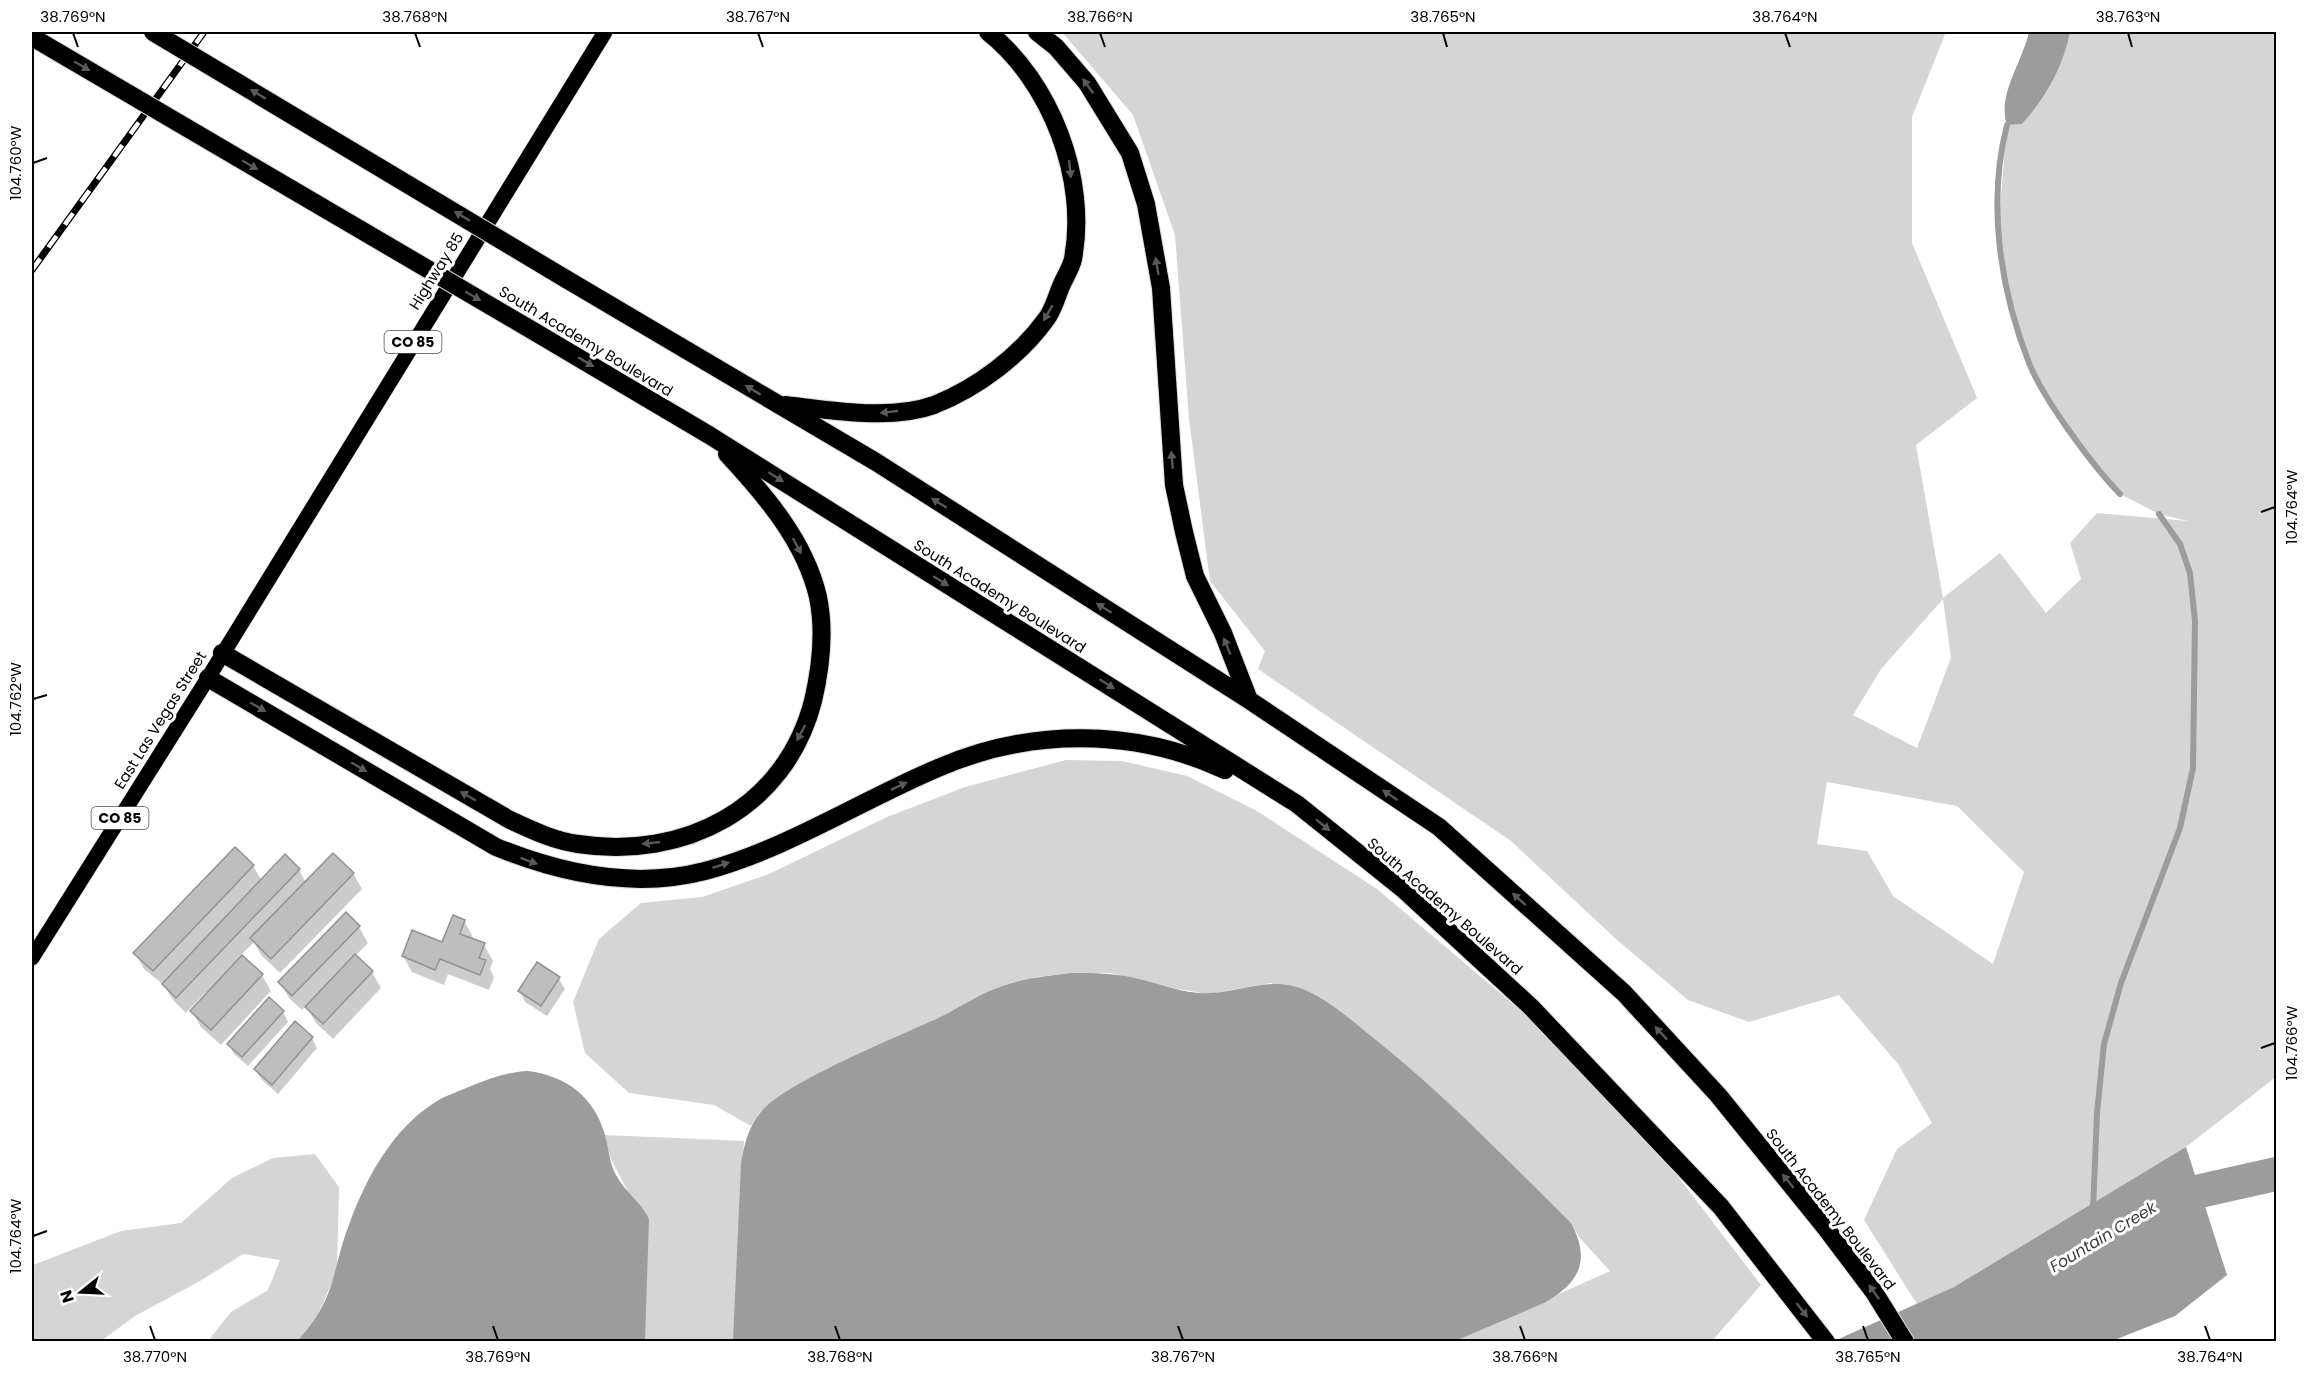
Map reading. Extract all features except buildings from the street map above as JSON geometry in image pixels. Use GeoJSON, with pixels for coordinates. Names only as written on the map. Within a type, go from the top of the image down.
{"type":"FeatureCollection","features":[{"type":"Feature","properties":{"kind":"highway","name":"South Academy Boulevard"},"geometry":{"type":"LineString","coordinates":[[153,32],[876,462],[1249,700],[1439,827],[1624,993],[1718,1095],[1825,1227],[1874,1292],[1905,1341]]}},
{"type":"Feature","properties":{"kind":"highway"},"geometry":{"type":"LineString","coordinates":[[777,404],[883,413],[931,406],[970,388],[1013,356],[1048,317],[1072,260],[1075,214],[1068,158],[1054,117],[1032,79],[988,32]]}},
{"type":"Feature","properties":{"kind":"highway"},"geometry":{"type":"LineString","coordinates":[[1037,32],[1056,47],[1087,83],[1130,153],[1146,204],[1161,288],[1174,485],[1184,532],[1195,576],[1222,633],[1249,700]]}},
{"type":"Feature","properties":{"kind":"highway","name":"South Academy Boulevard"},"geometry":{"type":"LineString","coordinates":[[32,37],[709,435],[1297,804],[1403,889],[1531,1007],[1666,1146],[1721,1207],[1826,1341]]}},
{"type":"Feature","properties":{"kind":"highway"},"geometry":{"type":"LineString","coordinates":[[222,653],[510,820],[544,836],[578,844],[614,847],[657,843],[693,836],[728,819],[763,791],[788,757],[808,720],[818,680],[822,644],[818,597],[801,553],[782,519],[759,488],[709,435]]}},
{"type":"Feature","properties":{"kind":"highway"},"geometry":{"type":"LineString","coordinates":[[208,678],[496,847],[532,862],[569,873],[613,877],[664,877],[704,871],[756,854],[939,767],[1012,745],[1067,737],[1116,738],[1189,754],[1297,804]]}},
{"type":"Feature","properties":{"kind":"main road","name":"Highway 85"},"geometry":{"type":"LineString","coordinates":[[222,653],[605,32]]}},
{"type":"Feature","properties":{"kind":"main road","name":"East Las Vegas Street"},"geometry":{"type":"LineString","coordinates":[[32,958],[222,653]]}},
{"type":"Feature","properties":{"kind":"shaded area"},"geometry":{"type":"Polygon","coordinates":[[[1062,32],[1946,32],[1912,117],[1912,243],[1977,398],[1916,445],[1943,598],[2000,553],[2046,613],[2081,579],[2070,543],[2097,513],[2188,521],[2159,514],[2120,494],[2097,470],[2029,364],[2010,299],[1998,231],[2007,125],[2022,124],[2056,32],[2276,32],[2276,1077],[2186,1147],[2093,1211],[1954,1287],[1917,1304],[1864,1220],[1897,1149],[1932,1123],[1898,1064],[1839,995],[1749,1022],[1688,1000],[1616,939],[1511,841],[1258,669],[1265,651],[1210,581],[1189,419],[1175,235],[1133,115],[1062,32]],[[1943,599],[1881,669],[1853,715],[1917,748],[1951,658],[1943,599]],[[1827,782],[1817,844],[1867,851],[1893,896],[1993,964],[2024,872],[1957,806],[1827,782]]]}},
{"type":"Feature","properties":{"kind":"shaded area"},"geometry":{"type":"Polygon","coordinates":[[[1066,760],[1122,761],[1187,776],[1257,811],[1377,889],[1532,1020],[1666,1161],[1761,1285],[1712,1341],[1455,1341],[1610,1271],[1579,1237],[1571,1223],[1271,983],[1208,994],[1111,973],[1071,973],[1037,977],[946,1014],[813,1078],[760,1112],[751,1126],[714,1105],[629,1093],[585,1053],[573,1002],[599,939],[641,903],[702,897],[769,874],[887,817],[965,787],[1066,760]]]}},
{"type":"Feature","properties":{"kind":"shaded area"},"geometry":{"type":"Polygon","coordinates":[[[605,1135],[744,1141],[734,1341],[644,1341],[627,1190],[610,1157],[605,1135]]]}},
{"type":"Feature","properties":{"kind":"shaded area"},"geometry":{"type":"Polygon","coordinates":[[[315,1154],[339,1187],[337,1270],[315,1322],[297,1341],[208,1341],[231,1312],[268,1290],[280,1260],[243,1254],[200,1281],[135,1316],[101,1341],[32,1342],[33,1265],[121,1231],[181,1223],[232,1178],[273,1158],[315,1154]]]}},
{"type":"Feature","properties":{"kind":"water"},"geometry":{"type":"Polygon","coordinates":[[[2029,32],[2070,32],[2058,69],[2039,103],[2022,124],[2007,125],[2005,102],[2029,32]]]}},
{"type":"Feature","properties":{"kind":"water"},"geometry":{"type":"Polygon","coordinates":[[[1070,973],[1125,976],[1201,993],[1266,984],[1288,985],[1319,997],[1355,1023],[1423,1080],[1571,1223],[1577,1236],[1581,1259],[1574,1279],[1544,1303],[1455,1341],[733,1341],[741,1164],[747,1137],[760,1113],[773,1101],[817,1074],[942,1016],[987,992],[1020,981],[1070,973]]]}},
{"type":"Feature","properties":{"kind":"water"},"geometry":{"type":"Polygon","coordinates":[[[528,1071],[566,1083],[586,1099],[600,1121],[616,1175],[649,1219],[645,1341],[297,1341],[310,1326],[326,1298],[357,1205],[374,1170],[395,1139],[408,1124],[441,1099],[492,1078],[528,1071]]]}},
{"type":"Feature","properties":{"kind":"water"},"geometry":{"type":"Polygon","coordinates":[[[2186,1147],[2227,1275],[2175,1316],[2112,1341],[1832,1342],[1954,1287],[2186,1147]]]}},
{"type":"Feature","properties":{"kind":"waterway"},"geometry":{"type":"LineString","coordinates":[[2007,125],[2001,155],[1998,215],[2004,276],[2019,335],[2036,378],[2057,413],[2083,450],[2120,494]]}},
{"type":"Feature","properties":{"kind":"waterway"},"geometry":{"type":"LineString","coordinates":[[2093,1210],[2097,1113],[2104,1044],[2121,983],[2180,828],[2193,768],[2195,621],[2190,573],[2180,544],[2159,514]]}},
{"type":"Feature","properties":{"kind":"waterway","name":"Fountain Creek"},"geometry":{"type":"LineString","coordinates":[[2155,1206],[2169,1198],[2276,1174]]}},
{"type":"Feature","properties":{"kind":"railway"},"geometry":{"type":"LineString","coordinates":[[32,270],[204,32]]}}]}
